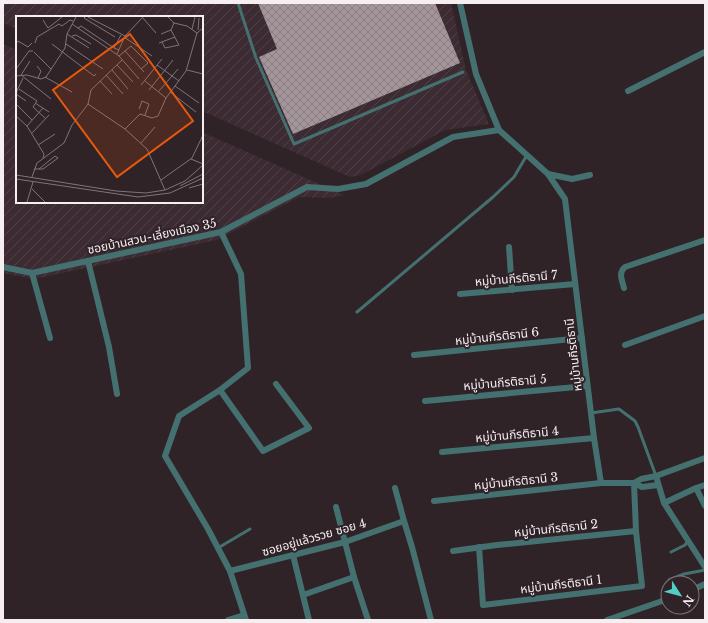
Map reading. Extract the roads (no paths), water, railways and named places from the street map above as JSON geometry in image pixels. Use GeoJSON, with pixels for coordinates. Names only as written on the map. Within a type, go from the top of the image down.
{"type":"FeatureCollection","features":[{"type":"Feature","properties":{"kind":"street"},"geometry":{"type":"LineString","coordinates":[[460,3],[476,74],[500,130]]}},
{"type":"Feature","properties":{"kind":"street"},"geometry":{"type":"LineString","coordinates":[[628,91],[705,52]]}},
{"type":"Feature","properties":{"kind":"street","name":"หมู่บ้านกีรติธานี"},"geometry":{"type":"LineString","coordinates":[[500,130],[548,174],[565,199],[590,413],[601,483]]}},
{"type":"Feature","properties":{"kind":"street","name":"ซอยบ้านสวน-เลี่ยงเมือง 35"},"geometry":{"type":"LineString","coordinates":[[3,267],[32,273],[221,232],[307,187],[338,189],[366,184],[453,137],[500,130]]}},
{"type":"Feature","properties":{"kind":"street"},"geometry":{"type":"LineString","coordinates":[[548,174],[572,179],[590,175]]}},
{"type":"Feature","properties":{"kind":"street"},"geometry":{"type":"LineString","coordinates":[[221,232],[241,274],[248,368],[220,390],[178,416],[165,456],[230,571],[245,618],[228,620]]}},
{"type":"Feature","properties":{"kind":"street"},"geometry":{"type":"LineString","coordinates":[[624,288],[620,274],[621,270],[625,267],[705,240]]}},
{"type":"Feature","properties":{"kind":"street"},"geometry":{"type":"LineString","coordinates":[[509,247],[512,290]]}},
{"type":"Feature","properties":{"kind":"street"},"geometry":{"type":"LineString","coordinates":[[88,261],[109,347],[117,394]]}},
{"type":"Feature","properties":{"kind":"street"},"geometry":{"type":"LineString","coordinates":[[32,273],[50,338]]}},
{"type":"Feature","properties":{"kind":"street","name":"หมู่บ้านกีรติธานี 7"},"geometry":{"type":"LineString","coordinates":[[460,294],[575,284]]}},
{"type":"Feature","properties":{"kind":"street"},"geometry":{"type":"LineString","coordinates":[[625,345],[705,316]]}},
{"type":"Feature","properties":{"kind":"street","name":"หมู่บ้านกีรติธานี 6"},"geometry":{"type":"LineString","coordinates":[[414,355],[582,338]]}},
{"type":"Feature","properties":{"kind":"street"},"geometry":{"type":"LineString","coordinates":[[220,390],[263,451],[309,428],[276,384]]}},
{"type":"Feature","properties":{"kind":"street","name":"หมู่บ้านกีรติธานี 5"},"geometry":{"type":"LineString","coordinates":[[425,401],[588,386]]}},
{"type":"Feature","properties":{"kind":"street","name":"หมู่บ้านกีรติธานี 4"},"geometry":{"type":"LineString","coordinates":[[442,452],[594,438]]}},
{"type":"Feature","properties":{"kind":"street"},"geometry":{"type":"LineString","coordinates":[[634,483],[641,479],[656,476],[705,458]]}},
{"type":"Feature","properties":{"kind":"street"},"geometry":{"type":"LineString","coordinates":[[656,476],[664,503],[705,568]]}},
{"type":"Feature","properties":{"kind":"street"},"geometry":{"type":"LineString","coordinates":[[601,483],[634,483],[642,487],[658,484]]}},
{"type":"Feature","properties":{"kind":"street","name":"หมู่บ้านกีรติธานี 3"},"geometry":{"type":"LineString","coordinates":[[434,501],[601,483]]}},
{"type":"Feature","properties":{"kind":"street"},"geometry":{"type":"LineString","coordinates":[[634,483],[636,531]]}},
{"type":"Feature","properties":{"kind":"street"},"geometry":{"type":"LineString","coordinates":[[664,503],[705,485]]}},
{"type":"Feature","properties":{"kind":"street"},"geometry":{"type":"LineString","coordinates":[[395,488],[431,620]]}},
{"type":"Feature","properties":{"kind":"street"},"geometry":{"type":"LineString","coordinates":[[696,488],[705,506]]}},
{"type":"Feature","properties":{"kind":"street"},"geometry":{"type":"LineString","coordinates":[[336,506],[344,542],[368,620]]}},
{"type":"Feature","properties":{"kind":"street","name":"ซอยอยู่แล้วรวย ซอย 4"},"geometry":{"type":"LineString","coordinates":[[230,571],[344,542],[404,521]]}},
{"type":"Feature","properties":{"kind":"street","name":"หมู่บ้านกีรติธานี 2"},"geometry":{"type":"LineString","coordinates":[[453,551],[636,531]]}},
{"type":"Feature","properties":{"kind":"street","name":"หมู่บ้านกีรติธานี 1"},"geometry":{"type":"LineString","coordinates":[[479,548],[483,605],[642,586],[636,531]]}},
{"type":"Feature","properties":{"kind":"street"},"geometry":{"type":"LineString","coordinates":[[293,555],[309,620]]}},
{"type":"Feature","properties":{"kind":"street"},"geometry":{"type":"LineString","coordinates":[[303,595],[354,577]]}},
{"type":"Feature","properties":{"kind":"street"},"geometry":{"type":"LineString","coordinates":[[607,620],[660,602]]}},
{"type":"Feature","properties":{"kind":"lane"},"geometry":{"type":"LineString","coordinates":[[238,3],[256,58],[294,144],[463,72]]}},
{"type":"Feature","properties":{"kind":"lane"},"geometry":{"type":"LineString","coordinates":[[357,312],[493,198],[514,177],[527,155]]}},
{"type":"Feature","properties":{"kind":"lane"},"geometry":{"type":"LineString","coordinates":[[590,413],[619,409],[635,421],[656,476]]}},
{"type":"Feature","properties":{"kind":"lane"},"geometry":{"type":"LineString","coordinates":[[218,548],[250,529]]}},
{"type":"Feature","properties":{"kind":"lane"},"geometry":{"type":"LineString","coordinates":[[671,552],[685,545],[688,540]]}},
{"type":"Feature","properties":{"kind":"lane"},"geometry":{"type":"LineString","coordinates":[[682,575],[705,568]]}}]}
